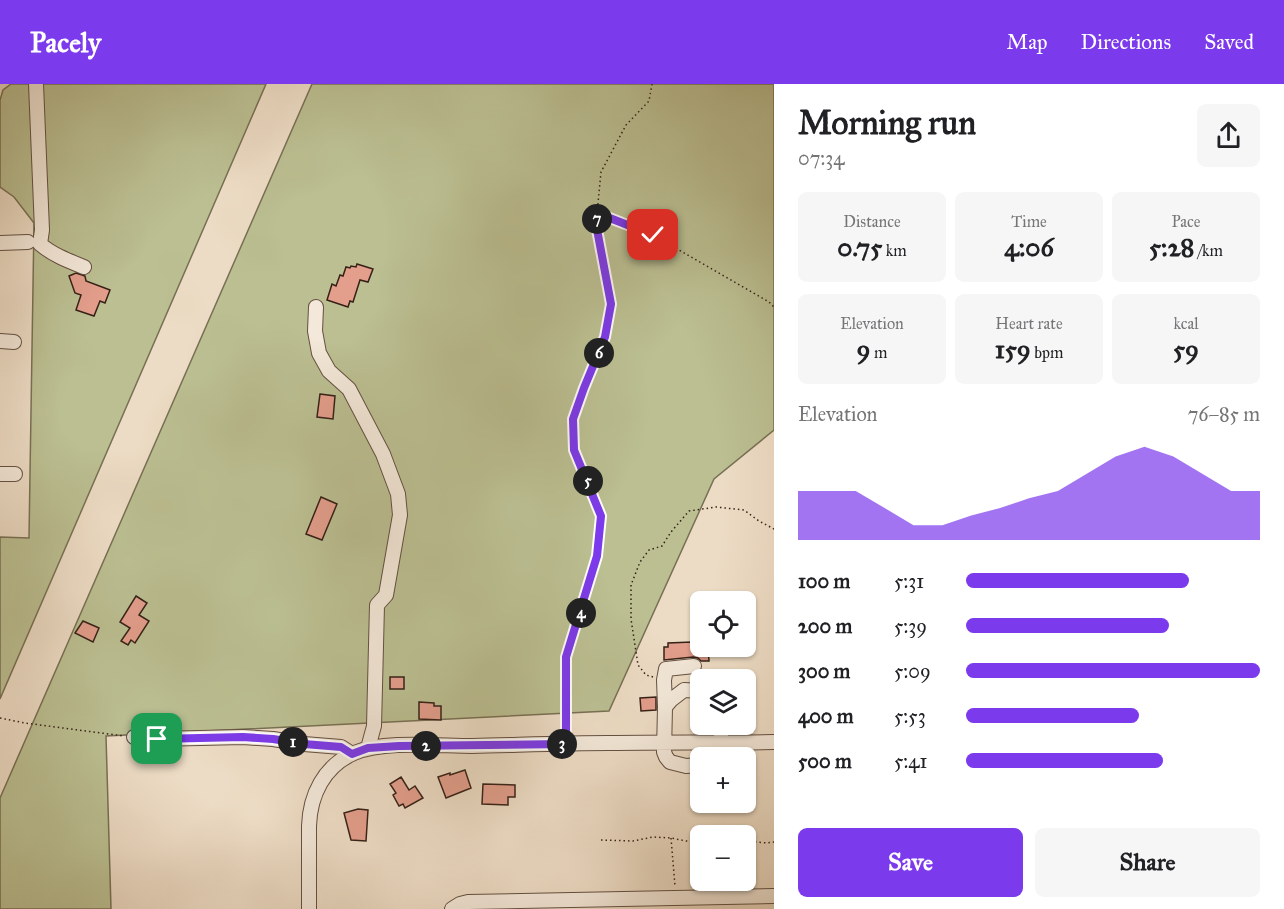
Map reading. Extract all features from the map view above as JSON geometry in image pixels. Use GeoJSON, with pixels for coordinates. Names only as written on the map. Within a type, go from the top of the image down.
{"type":"FeatureCollection","features":[{"type":"Feature","properties":{"kind":"street"},"geometry":{"type":"LineString","coordinates":[[36,84],[42,230],[40,244],[46,250],[65,260],[84,267]]}},
{"type":"Feature","properties":{"kind":"street"},"geometry":{"type":"LineString","coordinates":[[0,243],[28,242]]}},
{"type":"Feature","properties":{"kind":"street"},"geometry":{"type":"LineString","coordinates":[[316,307],[315,331],[319,353],[329,371],[349,389],[383,454],[398,494],[400,516],[386,595],[377,605],[374,726],[368,748]]}},
{"type":"Feature","properties":{"kind":"street"},"geometry":{"type":"LineString","coordinates":[[0,474],[15,474]]}},
{"type":"Feature","properties":{"kind":"street"},"geometry":{"type":"LineString","coordinates":[[690,766],[670,762],[666,757],[664,680],[666,669],[694,666]]}},
{"type":"Feature","properties":{"kind":"street"},"geometry":{"type":"LineString","coordinates":[[665,707],[684,690],[690,690]]}},
{"type":"Feature","properties":{"kind":"street"},"geometry":{"type":"LineString","coordinates":[[722,735],[722,747]]}},
{"type":"Feature","properties":{"kind":"street"},"geometry":{"type":"LineString","coordinates":[[134,737],[273,739],[341,747],[352,754]]}},
{"type":"Feature","properties":{"kind":"street"},"geometry":{"type":"LineString","coordinates":[[309,909],[309,826],[311,806],[318,786],[333,767],[352,754],[368,748],[774,742]]}},
{"type":"Feature","properties":{"kind":"street"},"geometry":{"type":"LineString","coordinates":[[453,908],[468,902],[676,904],[774,896]]}},
{"type":"Feature","properties":{"kind":"path"},"geometry":{"type":"LineString","coordinates":[[566,744],[566,657],[597,556],[601,516],[574,450],[573,419],[605,337],[611,304],[596,224],[601,171],[626,125],[649,101],[652,84]]}},
{"type":"Feature","properties":{"kind":"path"},"geometry":{"type":"LineString","coordinates":[[597,213],[653,235],[774,307]]}},
{"type":"Feature","properties":{"kind":"path"},"geometry":{"type":"LineString","coordinates":[[664,680],[646,675],[638,665],[631,619],[631,585],[640,562],[649,550],[662,546],[689,511],[716,507],[744,510],[774,529]]}},
{"type":"Feature","properties":{"kind":"path"},"geometry":{"type":"LineString","coordinates":[[0,717],[25,723],[134,737]]}},
{"type":"Feature","properties":{"kind":"path"},"geometry":{"type":"LineString","coordinates":[[601,840],[633,841],[653,837],[690,841]]}},
{"type":"Feature","properties":{"kind":"path"},"geometry":{"type":"LineString","coordinates":[[671,838],[676,904]]}},
{"type":"Feature","properties":{"kind":"path"},"geometry":{"type":"LineString","coordinates":[[756,842],[774,842]]}},
{"type":"Feature","properties":{"kind":"green space"},"geometry":{"type":"Polygon","coordinates":[[[11,84],[266,84],[0,699],[0,537],[29,538],[34,223],[14,197],[0,187],[0,100],[3,90],[11,84]]]}},
{"type":"Feature","properties":{"kind":"green space"},"geometry":{"type":"Polygon","coordinates":[[[312,84],[774,84],[774,430],[714,479],[609,711],[106,736],[111,909],[0,909],[0,798],[312,84]]]}},
{"type":"Feature","properties":{"kind":"building"},"geometry":{"type":"Polygon","coordinates":[[[357,264],[373,269],[368,282],[360,280],[353,302],[350,301],[348,307],[327,300],[332,284],[336,286],[346,267],[356,267],[357,264]]]}},
{"type":"Feature","properties":{"kind":"building"},"geometry":{"type":"Polygon","coordinates":[[[76,273],[85,276],[86,281],[110,290],[105,303],[100,301],[94,316],[76,310],[81,295],[75,293],[69,276],[76,273]]]}},
{"type":"Feature","properties":{"kind":"building"},"geometry":{"type":"Polygon","coordinates":[[[320,394],[335,396],[333,419],[317,417],[320,394]]]}},
{"type":"Feature","properties":{"kind":"building"},"geometry":{"type":"Polygon","coordinates":[[[321,497],[337,504],[322,540],[306,534],[321,497]]]}},
{"type":"Feature","properties":{"kind":"building"},"geometry":{"type":"Polygon","coordinates":[[[136,596],[147,603],[139,615],[149,621],[135,643],[131,640],[128,645],[121,641],[130,628],[120,622],[136,596]]]}},
{"type":"Feature","properties":{"kind":"building"},"geometry":{"type":"Polygon","coordinates":[[[83,621],[99,628],[93,642],[75,633],[83,621]]]}},
{"type":"Feature","properties":{"kind":"building"},"geometry":{"type":"Polygon","coordinates":[[[690,642],[690,657],[693,657],[664,660],[664,647],[668,647],[668,643],[690,642]]]}},
{"type":"Feature","properties":{"kind":"building"},"geometry":{"type":"Polygon","coordinates":[[[693,657],[709,657],[709,661],[701,661],[693,657]]]}},
{"type":"Feature","properties":{"kind":"building"},"geometry":{"type":"Polygon","coordinates":[[[390,677],[404,677],[404,689],[390,689],[390,677]]]}},
{"type":"Feature","properties":{"kind":"building"},"geometry":{"type":"Polygon","coordinates":[[[656,697],[656,710],[641,711],[640,698],[656,697]]]}},
{"type":"Feature","properties":{"kind":"building"},"geometry":{"type":"Polygon","coordinates":[[[419,702],[441,706],[441,720],[419,719],[419,702]]]}},
{"type":"Feature","properties":{"kind":"building"},"geometry":{"type":"Polygon","coordinates":[[[465,770],[471,788],[446,798],[438,777],[465,770]]]}},
{"type":"Feature","properties":{"kind":"building"},"geometry":{"type":"Polygon","coordinates":[[[401,777],[409,790],[415,786],[423,798],[405,808],[403,804],[399,806],[393,795],[396,793],[390,784],[401,777]]]}},
{"type":"Feature","properties":{"kind":"building"},"geometry":{"type":"Polygon","coordinates":[[[483,784],[515,785],[515,797],[508,797],[508,805],[482,804],[483,784]]]}},
{"type":"Feature","properties":{"kind":"building"},"geometry":{"type":"Polygon","coordinates":[[[358,809],[368,810],[366,841],[351,840],[344,813],[358,809]]]}},
{"type":"Feature","properties":{"kind":"route"},"geometry":{"type":"LineString","coordinates":[[157,739],[243,737],[273,739],[341,747],[352,754],[368,748],[399,746],[566,744],[566,657],[597,556],[601,516],[588,479],[574,450],[573,419],[605,337],[611,304],[596,224],[597,213],[653,235]]}}]}
